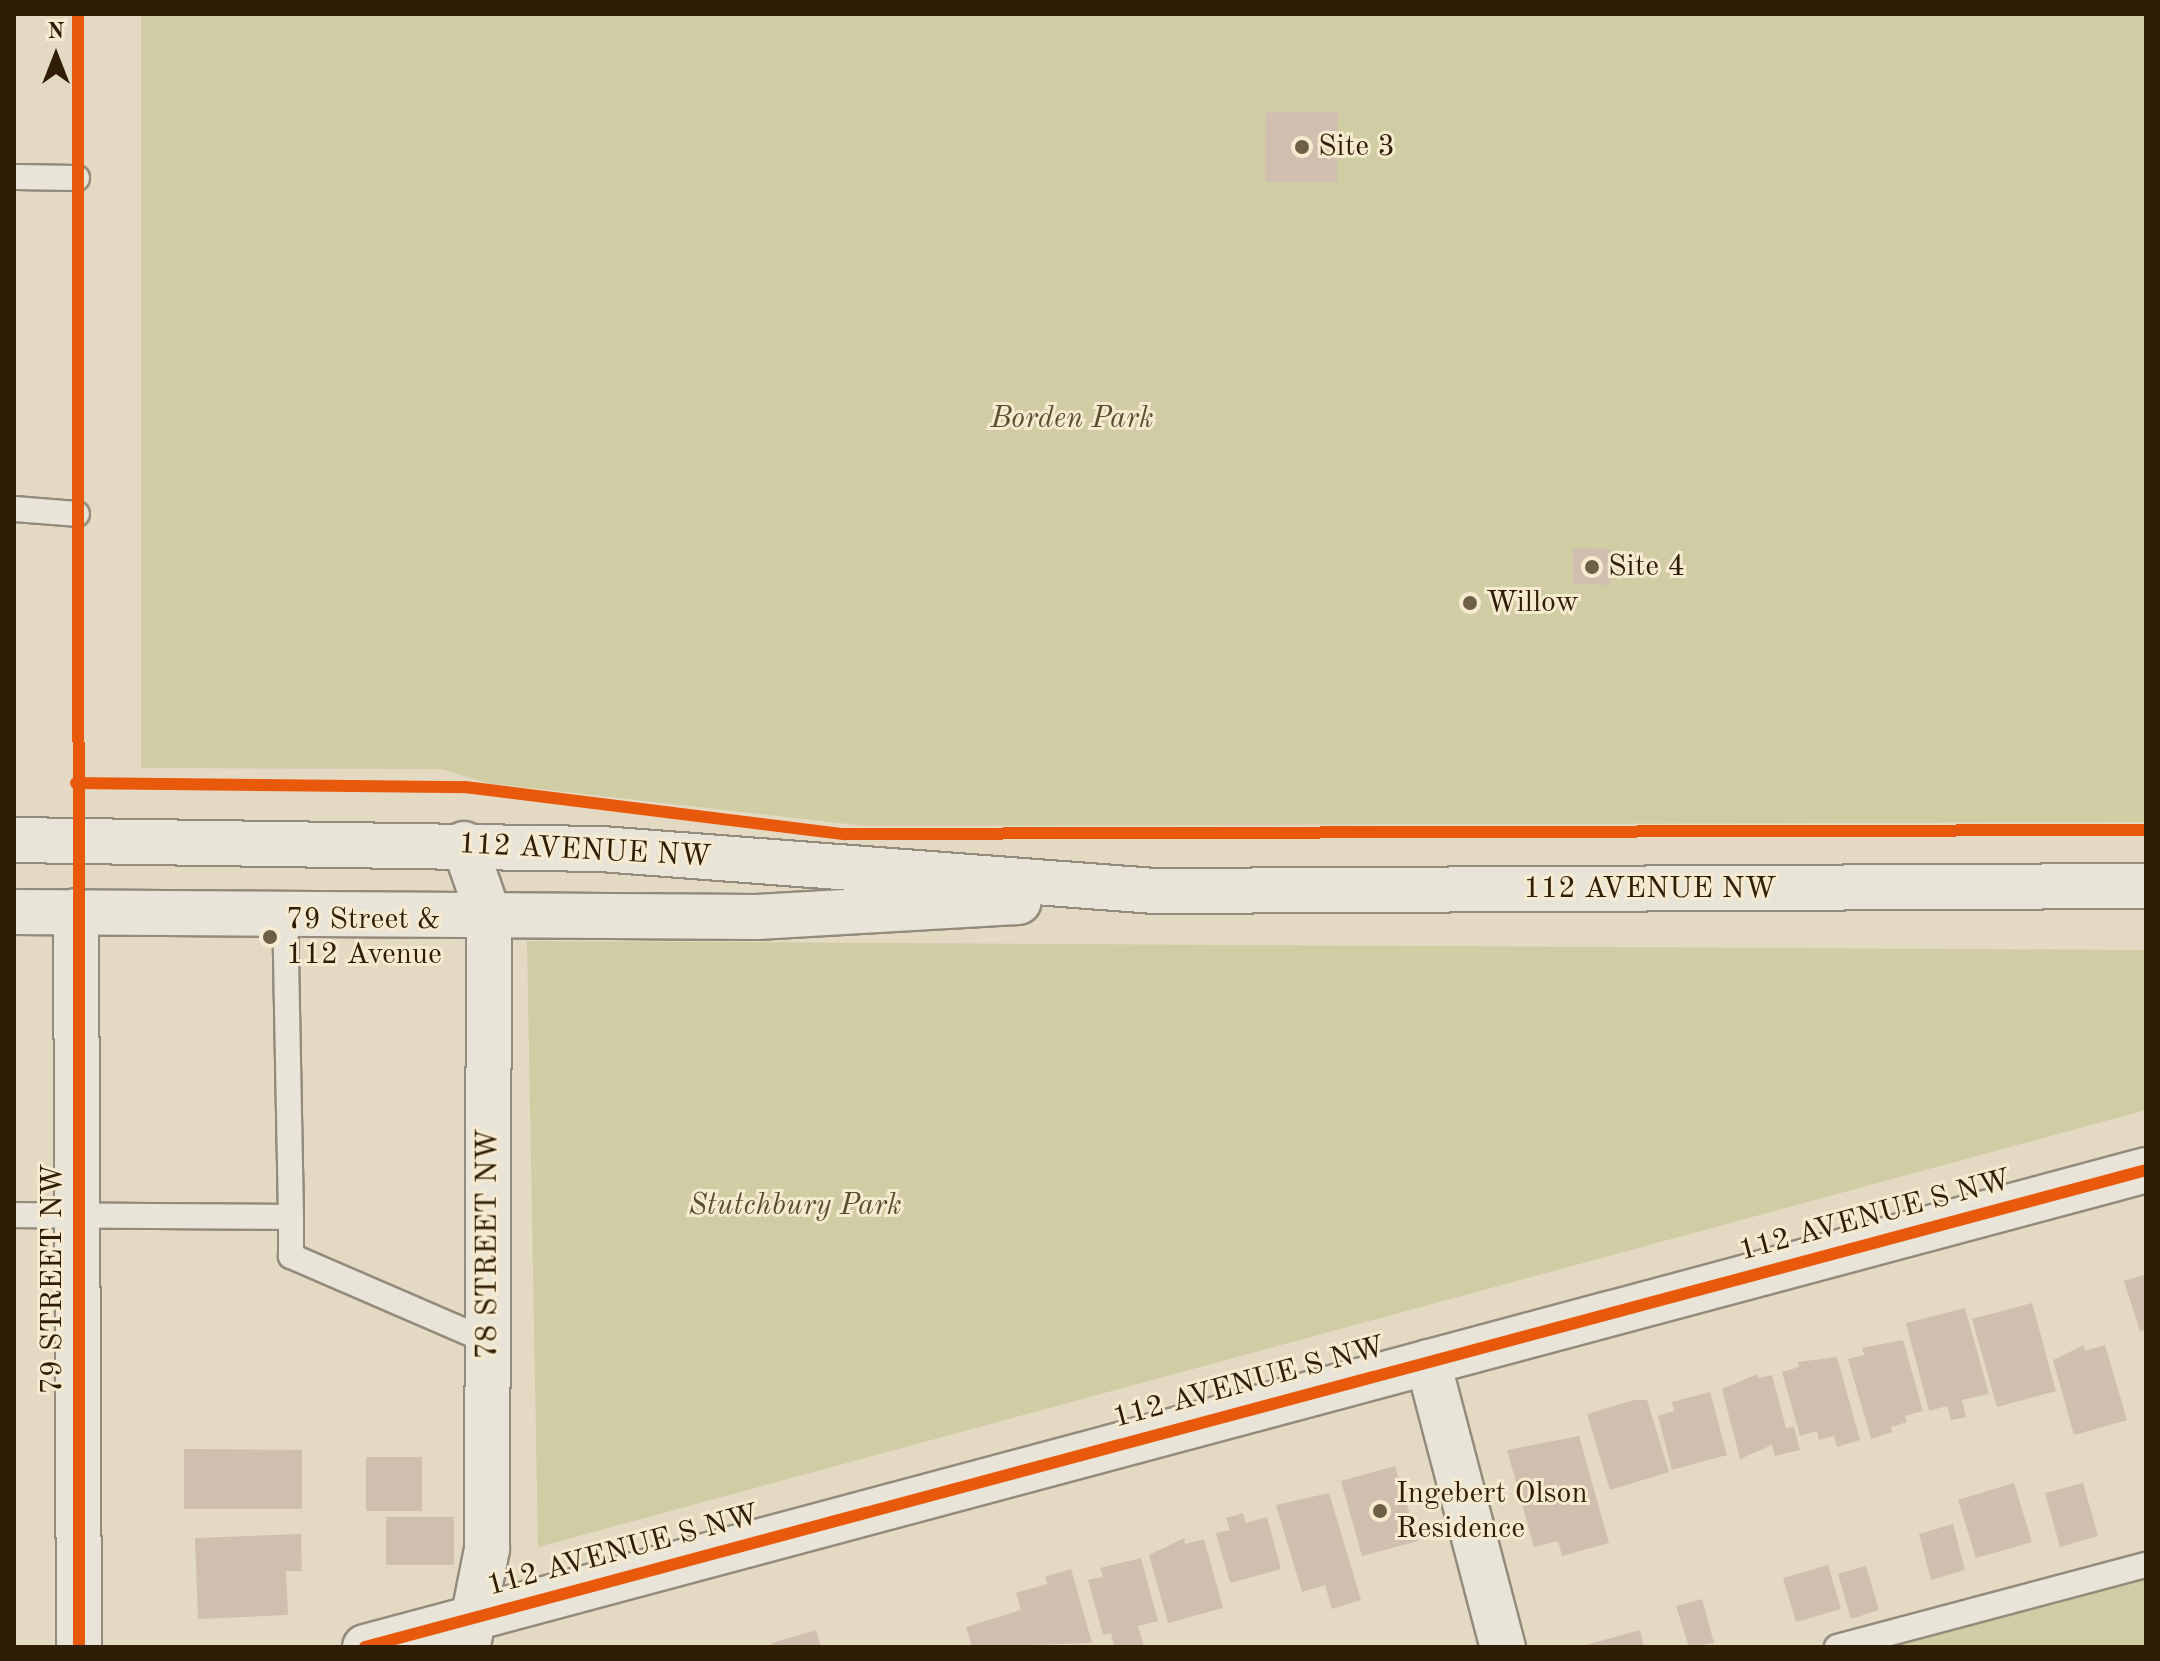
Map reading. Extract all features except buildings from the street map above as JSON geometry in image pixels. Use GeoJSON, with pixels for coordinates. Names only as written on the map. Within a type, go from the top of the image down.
{"type":"FeatureCollection","features":[{"type":"Feature","properties":{"kind":"street","name":"112 AVENUE NW"},"geometry":{"type":"LineString","coordinates":[[14,840],[464,844],[601,849],[1154,891]]}},
{"type":"Feature","properties":{"kind":"street","name":"78 STREET NW"},"geometry":{"type":"LineString","coordinates":[[464,844],[489,916],[487,1549],[469,1633]]}},
{"type":"Feature","properties":{"kind":"street","name":"112 AVENUE NW"},"geometry":{"type":"LineString","coordinates":[[14,912],[489,916],[898,912],[1154,891],[2146,886]]}},
{"type":"Feature","properties":{"kind":"street","name":"79 STREET NW"},"geometry":{"type":"LineString","coordinates":[[76,911],[79,1647]]}},
{"type":"Feature","properties":{"kind":"street","name":"112 AVENUE S NW"},"geometry":{"type":"LineString","coordinates":[[365,1647],[469,1633],[1428,1362],[2146,1170]]}},
{"type":"Feature","properties":{"kind":"street"},"geometry":{"type":"LineString","coordinates":[[1428,1362],[1503,1647]]}},
{"type":"Feature","properties":{"kind":"lane"},"geometry":{"type":"LineString","coordinates":[[14,177],[77,178]]}},
{"type":"Feature","properties":{"kind":"lane"},"geometry":{"type":"LineString","coordinates":[[14,509],[77,514]]}},
{"type":"Feature","properties":{"kind":"lane"},"geometry":{"type":"LineString","coordinates":[[285,915],[291,1256],[487,1341]]}},
{"type":"Feature","properties":{"kind":"lane"},"geometry":{"type":"LineString","coordinates":[[14,1215],[291,1217]]}},
{"type":"Feature","properties":{"kind":"lane"},"geometry":{"type":"LineString","coordinates":[[1837,1647],[2146,1565]]}},
{"type":"Feature","properties":{"kind":"green space","name":"Borden Park"},"geometry":{"type":"Polygon","coordinates":[[[141,14],[2146,14],[2146,822],[865,826],[486,783],[442,769],[141,768],[141,14]]]}},
{"type":"Feature","properties":{"kind":"green space","name":"Stutchbury Park"},"geometry":{"type":"Polygon","coordinates":[[[527,941],[2146,950],[2146,1110],[538,1547],[527,941]]]}},
{"type":"Feature","properties":{"kind":"green space"},"geometry":{"type":"Polygon","coordinates":[[[2146,1565],[2146,1647],[1837,1647],[2146,1565]]]}},
{"type":"Feature","properties":{"kind":"cycle path"},"geometry":{"type":"LineString","coordinates":[[78,14],[79,1647]]}},
{"type":"Feature","properties":{"kind":"cycle path"},"geometry":{"type":"LineString","coordinates":[[76,783],[465,787],[845,834],[2146,830]]}},
{"type":"Feature","properties":{"kind":"cycle path"},"geometry":{"type":"LineString","coordinates":[[365,1647],[2146,1170]]}},
{"type":"Feature","properties":{"kind":"place","name":"Site 3"},"geometry":{"type":"Point","coordinates":[1302,147]}},
{"type":"Feature","properties":{"kind":"place","name":"Site 4"},"geometry":{"type":"Point","coordinates":[1592,567]}},
{"type":"Feature","properties":{"kind":"place","name":"Willow"},"geometry":{"type":"Point","coordinates":[1470,603]}},
{"type":"Feature","properties":{"kind":"place","name":"79 Street & 112 Avenue"},"geometry":{"type":"Point","coordinates":[270,937]}},
{"type":"Feature","properties":{"kind":"place","name":"Ingebert Olson Residence"},"geometry":{"type":"Point","coordinates":[1380,1511]}}]}
